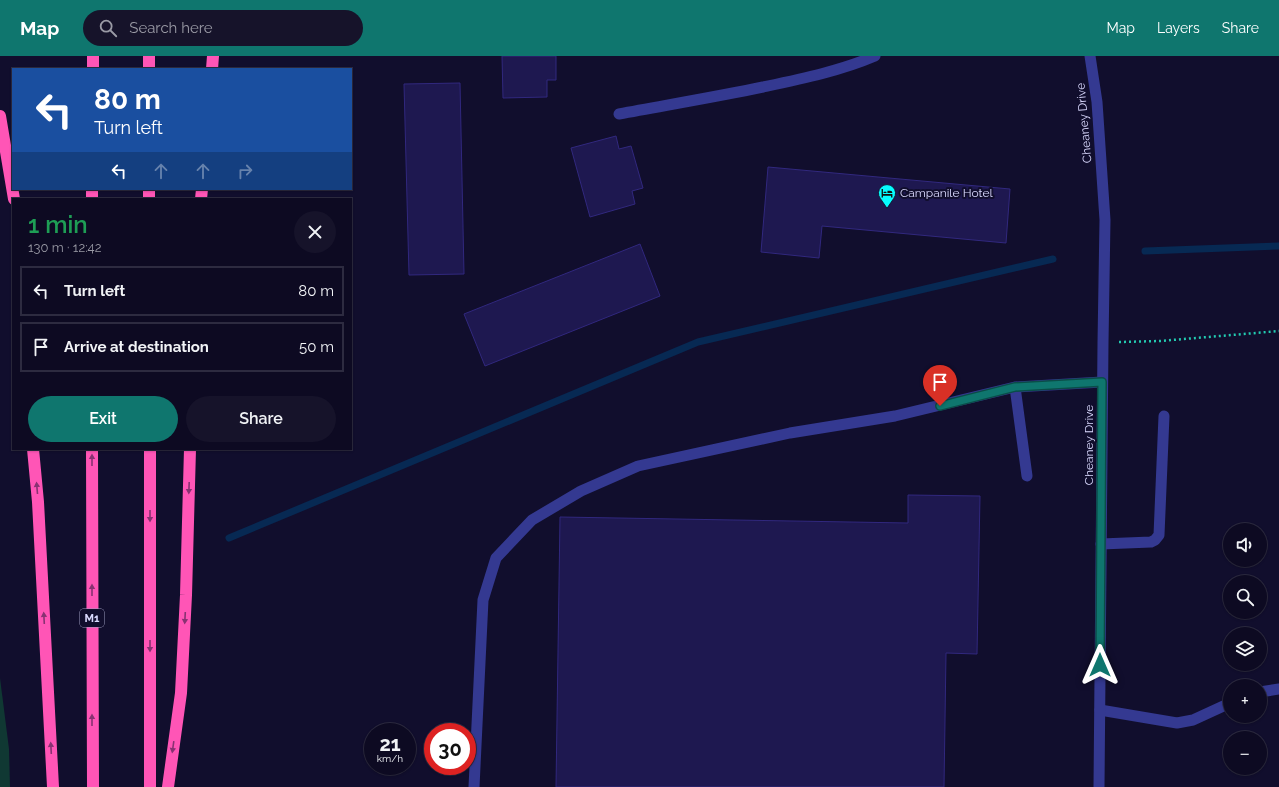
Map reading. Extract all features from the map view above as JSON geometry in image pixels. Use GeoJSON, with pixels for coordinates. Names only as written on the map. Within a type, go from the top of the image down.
{"type":"FeatureCollection","features":[{"type":"Feature","properties":{"kind":"highway"},"geometry":{"type":"LineString","coordinates":[[93,56],[93,68]]}},
{"type":"Feature","properties":{"kind":"highway"},"geometry":{"type":"LineString","coordinates":[[149,56],[149,68]]}},
{"type":"Feature","properties":{"kind":"highway"},"geometry":{"type":"LineString","coordinates":[[212,68],[213,56]]}},
{"type":"Feature","properties":{"kind":"highway"},"geometry":{"type":"LineString","coordinates":[[0,116],[12,187]]}},
{"type":"Feature","properties":{"kind":"highway"},"geometry":{"type":"LineString","coordinates":[[33,450],[38,502],[53,787]]}},
{"type":"Feature","properties":{"kind":"highway","name":"M1"},"geometry":{"type":"LineString","coordinates":[[92,450],[92,787]]}},
{"type":"Feature","properties":{"kind":"highway"},"geometry":{"type":"LineString","coordinates":[[150,450],[150,787]]}},
{"type":"Feature","properties":{"kind":"highway"},"geometry":{"type":"LineString","coordinates":[[168,787],[181,693],[186,595],[190,450]]}},
{"type":"Feature","properties":{"kind":"street"},"geometry":{"type":"LineString","coordinates":[[619,114],[713,97],[822,74],[875,56]]}},
{"type":"Feature","properties":{"kind":"street","name":"Cheaney Drive"},"geometry":{"type":"LineString","coordinates":[[1090,56],[1097,102],[1105,220],[1102,382],[1099,787]]}},
{"type":"Feature","properties":{"kind":"street"},"geometry":{"type":"LineString","coordinates":[[474,787],[483,600],[496,558],[532,520],[581,491],[638,466],[790,433],[895,416],[1015,387],[1102,382]]}},
{"type":"Feature","properties":{"kind":"street"},"geometry":{"type":"LineString","coordinates":[[1015,387],[1027,476]]}},
{"type":"Feature","properties":{"kind":"street"},"geometry":{"type":"LineString","coordinates":[[1101,544],[1151,542],[1159,535],[1164,416]]}},
{"type":"Feature","properties":{"kind":"street"},"geometry":{"type":"LineString","coordinates":[[1267,691],[1279,689]]}},
{"type":"Feature","properties":{"kind":"street"},"geometry":{"type":"LineString","coordinates":[[1100,710],[1177,723],[1193,720],[1223,706]]}},
{"type":"Feature","properties":{"kind":"path"},"geometry":{"type":"LineString","coordinates":[[1103,343],[1168,340],[1279,331]]}},
{"type":"Feature","properties":{"kind":"green space"},"geometry":{"type":"Polygon","coordinates":[[[0,678],[9,749],[10,787],[0,787],[0,678]]]}},
{"type":"Feature","properties":{"kind":"building"},"geometry":{"type":"Polygon","coordinates":[[[502,56],[556,56],[556,80],[547,80],[547,97],[503,98],[502,56]]]}},
{"type":"Feature","properties":{"kind":"building"},"geometry":{"type":"Polygon","coordinates":[[[460,83],[464,274],[409,275],[404,84],[460,83]]]}},
{"type":"Feature","properties":{"kind":"building"},"geometry":{"type":"Polygon","coordinates":[[[616,136],[619,149],[631,146],[643,188],[632,191],[635,204],[590,217],[571,148],[616,136]]]}},
{"type":"Feature","properties":{"kind":"building","name":"Campanile Hotel"},"geometry":{"type":"Polygon","coordinates":[[[768,167],[1010,189],[1006,243],[822,226],[819,258],[761,252],[768,167]]]}},
{"type":"Feature","properties":{"kind":"building"},"geometry":{"type":"Polygon","coordinates":[[[640,244],[660,296],[485,366],[464,314],[640,244]]]}},
{"type":"Feature","properties":{"kind":"building"},"geometry":{"type":"Polygon","coordinates":[[[908,495],[980,496],[977,654],[946,653],[944,787],[556,787],[560,517],[908,523],[908,495]]]}},
{"type":"Feature","properties":{"kind":"waterway"},"geometry":{"type":"LineString","coordinates":[[1145,251],[1279,246]]}},
{"type":"Feature","properties":{"kind":"waterway"},"geometry":{"type":"LineString","coordinates":[[229,538],[698,342],[1053,259]]}},
{"type":"Feature","properties":{"kind":"place","name":"Campanile Hotel"},"geometry":{"type":"Point","coordinates":[887,208]}},
{"type":"Feature","properties":{"kind":"route"},"geometry":{"type":"LineString","coordinates":[[940,406],[1015,387],[1102,382],[1100,665]]}}]}
